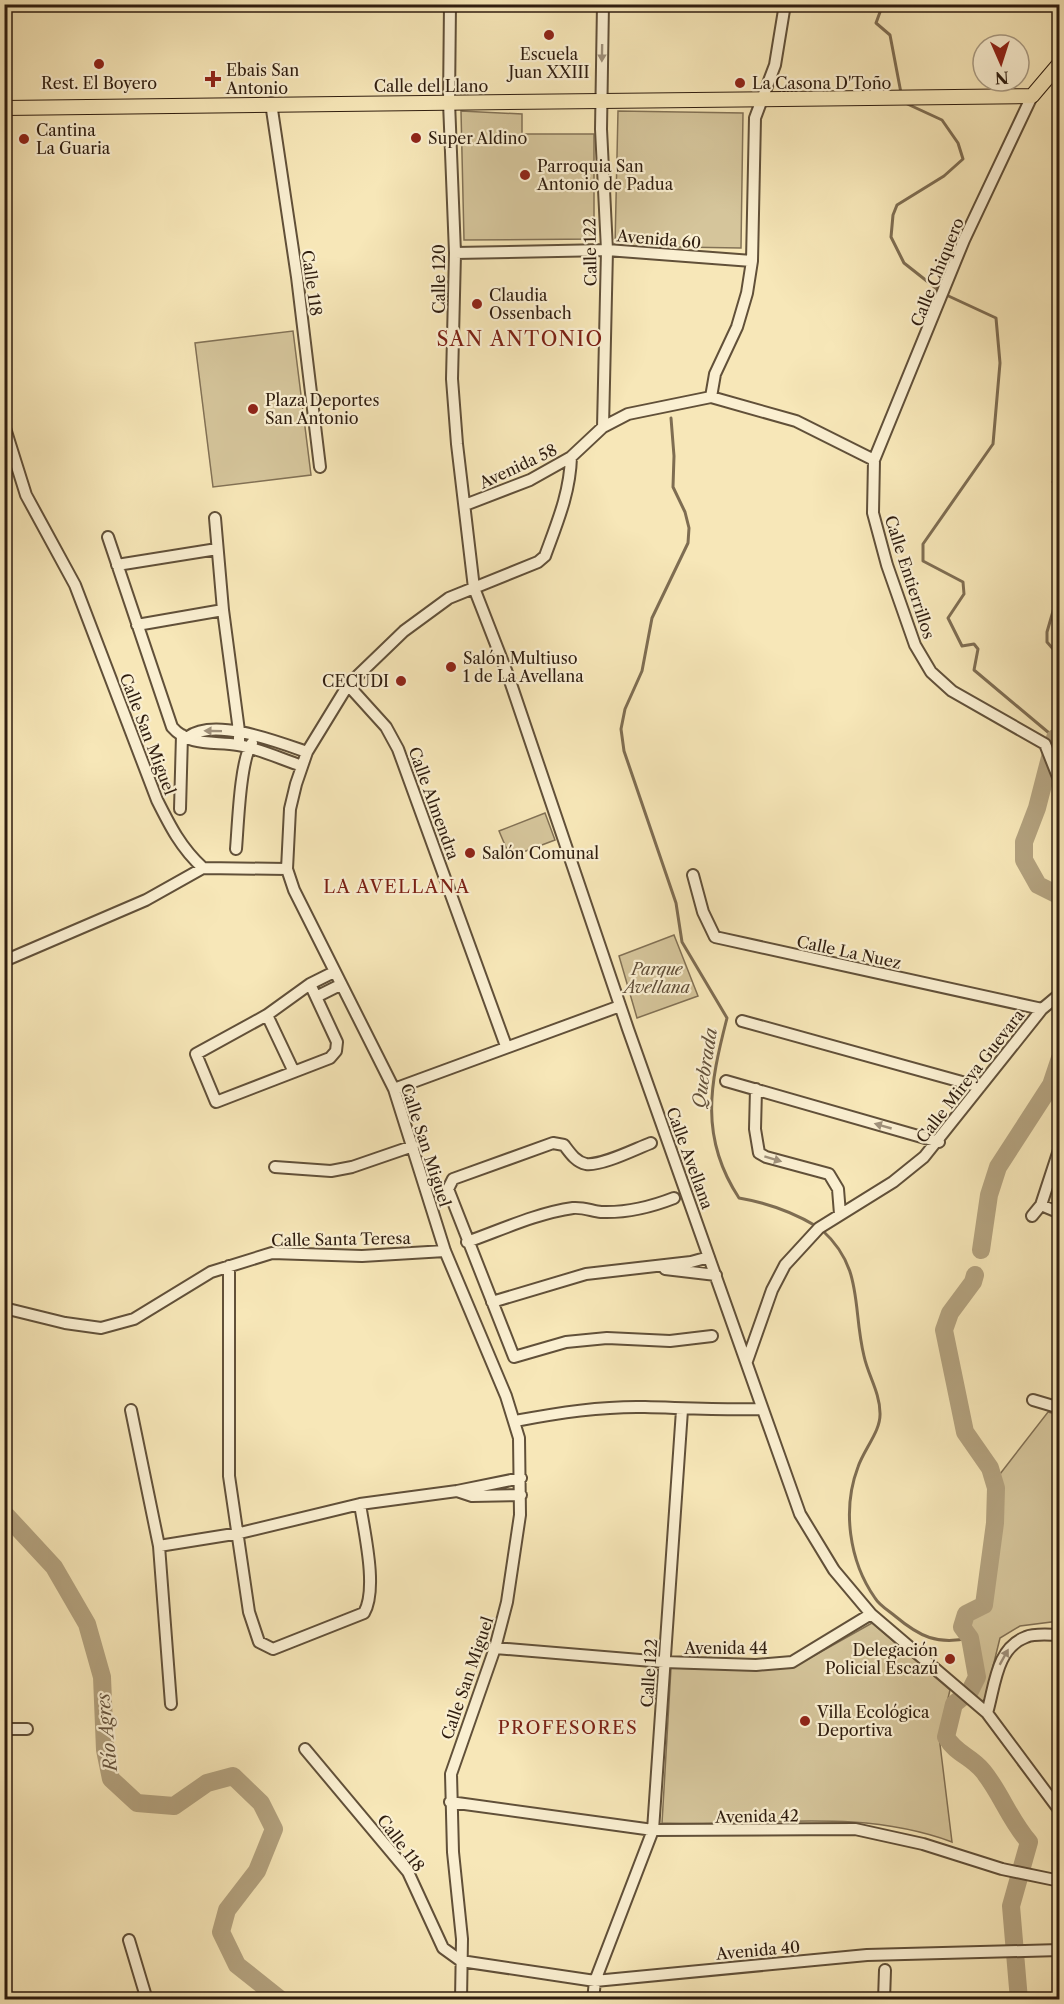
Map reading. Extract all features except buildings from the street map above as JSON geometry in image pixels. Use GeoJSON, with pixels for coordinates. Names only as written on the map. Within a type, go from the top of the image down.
{"type":"FeatureCollection","features":[{"type":"Feature","properties":{"kind":"main road"},"geometry":{"type":"LineString","coordinates":[[1032,96],[1059,63]]}},
{"type":"Feature","properties":{"kind":"main road","name":"Calle del Llano"},"geometry":{"type":"LineString","coordinates":[[4,108],[271,103],[1032,96]]}},
{"type":"Feature","properties":{"kind":"street","name":"Calle 120"},"geometry":{"type":"LineString","coordinates":[[450,4],[449,102],[455,253],[452,379],[474,588]]}},
{"type":"Feature","properties":{"kind":"street","name":"Calle 122"},"geometry":{"type":"LineString","coordinates":[[603,4],[601,101],[607,250],[603,427]]}},
{"type":"Feature","properties":{"kind":"street"},"geometry":{"type":"LineString","coordinates":[[785,4],[775,64],[755,118],[752,261],[737,327],[715,374],[711,398],[796,421],[874,460]]}},
{"type":"Feature","properties":{"kind":"street","name":"Calle Chiquero"},"geometry":{"type":"LineString","coordinates":[[874,460],[933,323],[942,293],[964,240],[1032,96]]}},
{"type":"Feature","properties":{"kind":"street","name":"Calle 118"},"geometry":{"type":"LineString","coordinates":[[271,103],[297,277],[320,467]]}},
{"type":"Feature","properties":{"kind":"street","name":"Avenida 60"},"geometry":{"type":"LineString","coordinates":[[455,253],[607,250],[752,261]]}},
{"type":"Feature","properties":{"kind":"street","name":"Avenida 58"},"geometry":{"type":"LineString","coordinates":[[465,505],[530,480],[571,458],[603,427],[628,414],[711,398]]}},
{"type":"Feature","properties":{"kind":"street","name":"Calle San Miguel"},"geometry":{"type":"LineString","coordinates":[[4,425],[26,495],[75,585],[157,800],[173,833],[187,853],[203,867]]}},
{"type":"Feature","properties":{"kind":"street"},"geometry":{"type":"LineString","coordinates":[[4,961],[146,900],[203,867],[287,869],[290,809],[302,766],[307,752],[348,685],[404,631],[448,598],[538,562],[545,556],[566,500],[571,479],[571,458]]}},
{"type":"Feature","properties":{"kind":"street","name":"Calle Entierrillos"},"geometry":{"type":"LineString","coordinates":[[874,460],[873,513],[887,564],[915,645],[931,672],[952,691],[1046,744],[1059,782]]}},
{"type":"Feature","properties":{"kind":"street"},"geometry":{"type":"LineString","coordinates":[[215,518],[223,610],[243,747],[236,849]]}},
{"type":"Feature","properties":{"kind":"street"},"geometry":{"type":"LineString","coordinates":[[108,537],[172,727],[197,742],[243,747],[302,766]]}},
{"type":"Feature","properties":{"kind":"street"},"geometry":{"type":"LineString","coordinates":[[117,565],[217,549]]}},
{"type":"Feature","properties":{"kind":"street","name":"Calle Avellana"},"geometry":{"type":"LineString","coordinates":[[474,588],[512,686],[620,1006],[747,1361],[761,1408],[808,1530],[834,1570],[871,1614],[987,1713],[1059,1811]]}},
{"type":"Feature","properties":{"kind":"street"},"geometry":{"type":"LineString","coordinates":[[136,625],[223,610]]}},
{"type":"Feature","properties":{"kind":"street","name":"Calle Almendra"},"geometry":{"type":"LineString","coordinates":[[348,685],[386,727],[399,749],[506,1046]]}},
{"type":"Feature","properties":{"kind":"street"},"geometry":{"type":"LineString","coordinates":[[185,736],[196,731],[239,731],[252,733],[307,752]]}},
{"type":"Feature","properties":{"kind":"street"},"geometry":{"type":"LineString","coordinates":[[243,747],[252,741],[252,733]]}},
{"type":"Feature","properties":{"kind":"street"},"geometry":{"type":"LineString","coordinates":[[180,809],[185,736]]}},
{"type":"Feature","properties":{"kind":"street","name":"Calle San Miguel"},"geometry":{"type":"LineString","coordinates":[[287,869],[294,890],[318,933],[340,985],[394,1089],[444,1251],[515,1421],[521,1478],[518,1545],[495,1648],[451,1774],[450,1802],[462,1939],[461,2000]]}},
{"type":"Feature","properties":{"kind":"street","name":"Calle La Nuez"},"geometry":{"type":"LineString","coordinates":[[693,875],[703,912],[715,937],[1042,1009]]}},
{"type":"Feature","properties":{"kind":"street"},"geometry":{"type":"LineString","coordinates":[[310,984],[337,1042],[336,1051],[330,1058],[216,1102],[196,1054],[267,1015],[310,984],[334,972]]}},
{"type":"Feature","properties":{"kind":"street"},"geometry":{"type":"LineString","coordinates":[[316,997],[340,985]]}},
{"type":"Feature","properties":{"kind":"street","name":"Calle Mireya Guevara"},"geometry":{"type":"LineString","coordinates":[[747,1361],[772,1290],[785,1265],[819,1228],[893,1182],[939,1142],[1042,1009],[1059,994]]}},
{"type":"Feature","properties":{"kind":"street"},"geometry":{"type":"LineString","coordinates":[[394,1089],[620,1006]]}},
{"type":"Feature","properties":{"kind":"street"},"geometry":{"type":"LineString","coordinates":[[267,1015],[294,1072]]}},
{"type":"Feature","properties":{"kind":"street"},"geometry":{"type":"LineString","coordinates":[[742,1021],[980,1087]]}},
{"type":"Feature","properties":{"kind":"street"},"geometry":{"type":"LineString","coordinates":[[726,1080],[939,1142]]}},
{"type":"Feature","properties":{"kind":"street"},"geometry":{"type":"LineString","coordinates":[[756,1089],[755,1129],[759,1153],[766,1157],[829,1174],[838,1189],[840,1214]]}},
{"type":"Feature","properties":{"kind":"street"},"geometry":{"type":"LineString","coordinates":[[651,1143],[599,1162],[585,1164],[574,1158],[564,1145],[553,1143],[453,1179],[448,1189],[514,1357],[566,1342],[597,1339],[670,1341],[712,1336]]}},
{"type":"Feature","properties":{"kind":"street"},"geometry":{"type":"LineString","coordinates":[[275,1167],[331,1171],[352,1167],[413,1146]]}},
{"type":"Feature","properties":{"kind":"street"},"geometry":{"type":"LineString","coordinates":[[1032,1215],[1041,1205],[1059,1147]]}},
{"type":"Feature","properties":{"kind":"street"},"geometry":{"type":"LineString","coordinates":[[467,1242],[553,1212],[577,1208],[601,1212],[630,1210],[653,1206],[674,1198]]}},
{"type":"Feature","properties":{"kind":"street"},"geometry":{"type":"LineString","coordinates":[[1041,1205],[1059,1213]]}},
{"type":"Feature","properties":{"kind":"street","name":"Calle Santa Teresa"},"geometry":{"type":"LineString","coordinates":[[4,1308],[65,1323],[101,1328],[134,1318],[211,1272],[272,1253],[362,1256],[444,1251]]}},
{"type":"Feature","properties":{"kind":"street"},"geometry":{"type":"LineString","coordinates":[[492,1302],[586,1274],[709,1257]]}},
{"type":"Feature","properties":{"kind":"street"},"geometry":{"type":"LineString","coordinates":[[229,1266],[229,1476],[240,1533],[249,1612],[259,1642],[273,1649],[364,1613],[369,1605],[368,1556],[360,1504]]}},
{"type":"Feature","properties":{"kind":"street"},"geometry":{"type":"LineString","coordinates":[[647,1267],[716,1275]]}},
{"type":"Feature","properties":{"kind":"street"},"geometry":{"type":"LineString","coordinates":[[1033,1400],[1059,1408]]}},
{"type":"Feature","properties":{"kind":"street"},"geometry":{"type":"LineString","coordinates":[[515,1421],[600,1409],[761,1408]]}},
{"type":"Feature","properties":{"kind":"street"},"geometry":{"type":"LineString","coordinates":[[131,1410],[159,1546],[171,1704]]}},
{"type":"Feature","properties":{"kind":"street","name":"Calle 122"},"geometry":{"type":"LineString","coordinates":[[593,2000],[595,1981],[653,1830],[682,1410]]}},
{"type":"Feature","properties":{"kind":"street"},"geometry":{"type":"LineString","coordinates":[[159,1546],[240,1533],[360,1504],[457,1491],[521,1478]]}},
{"type":"Feature","properties":{"kind":"street"},"geometry":{"type":"LineString","coordinates":[[457,1491],[472,1496],[521,1495]]}},
{"type":"Feature","properties":{"kind":"street","name":"Avenida 44"},"geometry":{"type":"LineString","coordinates":[[495,1648],[664,1662],[756,1665],[792,1662],[871,1614]]}},
{"type":"Feature","properties":{"kind":"street"},"geometry":{"type":"LineString","coordinates":[[987,1713],[999,1663],[1008,1649],[1027,1636],[1059,1635]]}},
{"type":"Feature","properties":{"kind":"street"},"geometry":{"type":"LineString","coordinates":[[4,1730],[27,1729]]}},
{"type":"Feature","properties":{"kind":"street","name":"Calle 118"},"geometry":{"type":"LineString","coordinates":[[305,1749],[408,1872],[443,1948],[461,1960]]}},
{"type":"Feature","properties":{"kind":"street","name":"Avenida 42"},"geometry":{"type":"LineString","coordinates":[[450,1802],[653,1830],[855,1829],[923,1844],[1002,1869],[1059,1881]]}},
{"type":"Feature","properties":{"kind":"street"},"geometry":{"type":"LineString","coordinates":[[129,1940],[147,2000]]}},
{"type":"Feature","properties":{"kind":"street","name":"Avenida 40"},"geometry":{"type":"LineString","coordinates":[[461,1960],[595,1981],[855,1956],[984,1950],[1059,1950]]}},
{"type":"Feature","properties":{"kind":"street"},"geometry":{"type":"LineString","coordinates":[[884,2000],[885,1970]]}},
{"type":"Feature","properties":{"kind":"green space"},"geometry":{"type":"Polygon","coordinates":[[[461,111],[522,114],[522,134],[594,134],[594,239],[464,240],[461,111]]]}},
{"type":"Feature","properties":{"kind":"green space"},"geometry":{"type":"Polygon","coordinates":[[[618,111],[743,113],[741,248],[615,246],[618,111]]]}},
{"type":"Feature","properties":{"kind":"green space","name":"Plaza Deportes San Antonio"},"geometry":{"type":"Polygon","coordinates":[[[293,331],[311,475],[213,487],[195,343],[293,331]]]}},
{"type":"Feature","properties":{"kind":"green space"},"geometry":{"type":"Polygon","coordinates":[[[545,813],[555,840],[510,857],[499,831],[545,813]]]}},
{"type":"Feature","properties":{"kind":"green space","name":"Parque Avellana"},"geometry":{"type":"Polygon","coordinates":[[[674,935],[698,996],[637,1018],[619,956],[674,935]]]}},
{"type":"Feature","properties":{"kind":"green space"},"geometry":{"type":"Polygon","coordinates":[[[1048,1412],[1059,1415],[1059,1621],[1020,1626],[1000,1638],[985,1699],[979,1703],[971,1695],[977,1680],[978,1661],[969,1626],[969,1617],[988,1606],[1003,1498],[1000,1474],[1048,1412]]]}},
{"type":"Feature","properties":{"kind":"green space","name":"Villa Ecológica Deportiva"},"geometry":{"type":"Polygon","coordinates":[[[872,1623],[950,1690],[939,1736],[952,1842],[916,1831],[844,1822],[662,1823],[671,1668],[750,1670],[794,1667],[872,1623]]]}},
{"type":"Feature","properties":{"kind":"waterway"},"geometry":{"type":"LineString","coordinates":[[883,4],[876,23],[890,35],[901,93]]}},
{"type":"Feature","properties":{"kind":"waterway"},"geometry":{"type":"LineString","coordinates":[[903,102],[942,120],[958,143],[963,159],[944,176],[897,205],[893,215],[891,237],[904,263],[942,293],[996,318],[1000,363],[993,444],[923,544],[923,561],[963,582],[964,594],[948,618],[962,646],[974,644],[978,649],[974,670],[1055,738],[1060,728]]}},
{"type":"Feature","properties":{"kind":"waterway","name":"Quebrada"},"geometry":{"type":"LineString","coordinates":[[671,418],[674,456],[673,487],[685,512],[689,528],[688,543],[652,618],[642,671],[625,709],[621,729],[624,751],[676,903],[682,942],[727,1018],[716,1065],[712,1110],[713,1132],[726,1175],[739,1198],[779,1208],[816,1226]]}},
{"type":"Feature","properties":{"kind":"waterway"},"geometry":{"type":"LineString","coordinates":[[1060,465],[1053,482],[1060,493]]}},
{"type":"Feature","properties":{"kind":"waterway"},"geometry":{"type":"LineString","coordinates":[[1060,587],[1047,632],[1047,642],[1060,657]]}},
{"type":"Feature","properties":{"kind":"waterway"},"geometry":{"type":"LineString","coordinates":[[1055,738],[1037,808],[1024,842],[1024,860],[1038,885],[1060,896]]}},
{"type":"Feature","properties":{"kind":"waterway"},"geometry":{"type":"LineString","coordinates":[[981,1250],[989,1195],[998,1167],[1051,1085],[1060,1058]]}},
{"type":"Feature","properties":{"kind":"waterway","name":"Quebrada"},"geometry":{"type":"LineString","coordinates":[[822,1230],[845,1259],[851,1274],[860,1338],[876,1391],[880,1413],[878,1426],[858,1467],[850,1500],[851,1534],[859,1568],[877,1601],[913,1629],[938,1640],[970,1638]]}},
{"type":"Feature","properties":{"kind":"waterway"},"geometry":{"type":"LineString","coordinates":[[975,1275],[973,1282],[950,1313],[944,1330],[965,1432],[990,1468],[996,1488],[995,1523],[984,1605],[966,1614],[962,1627],[970,1638],[977,1677],[970,1691],[954,1704],[946,1737],[954,1747],[983,1771],[1029,1842],[1011,1906],[1019,2000]]}},
{"type":"Feature","properties":{"kind":"waterway","name":"Río Agres"},"geometry":{"type":"LineString","coordinates":[[4,1513],[54,1567],[87,1624],[102,1677],[105,1750],[111,1779],[137,1803],[174,1806],[207,1783],[233,1776],[261,1803],[274,1829],[257,1871],[227,1910],[221,1932],[237,1965],[281,2000]]}},
{"type":"Feature","properties":{"kind":"place","name":"Escuela Juan XXIII"},"geometry":{"type":"Point","coordinates":[549,35]}},
{"type":"Feature","properties":{"kind":"place","name":"Rest. El Boyero"},"geometry":{"type":"Point","coordinates":[99,64]}},
{"type":"Feature","properties":{"kind":"place","name":"Ebais San Antonio"},"geometry":{"type":"Point","coordinates":[213,79]}},
{"type":"Feature","properties":{"kind":"place","name":"La Casona D'Toño"},"geometry":{"type":"Point","coordinates":[740,83]}},
{"type":"Feature","properties":{"kind":"place","name":"Super Aldino"},"geometry":{"type":"Point","coordinates":[416,138]}},
{"type":"Feature","properties":{"kind":"place","name":"Cantina La Guaria"},"geometry":{"type":"Point","coordinates":[24,139]}},
{"type":"Feature","properties":{"kind":"place","name":"Parroquia San Antonio de Padua"},"geometry":{"type":"Point","coordinates":[525,175]}},
{"type":"Feature","properties":{"kind":"place","name":"Claudia Ossenbach"},"geometry":{"type":"Point","coordinates":[477,304]}},
{"type":"Feature","properties":{"kind":"place","name":"Plaza Deportes San Antonio"},"geometry":{"type":"Point","coordinates":[253,409]}},
{"type":"Feature","properties":{"kind":"place","name":"Salón Multiuso 1 de La Avellana"},"geometry":{"type":"Point","coordinates":[451,667]}},
{"type":"Feature","properties":{"kind":"place","name":"CECUDI"},"geometry":{"type":"Point","coordinates":[401,681]}},
{"type":"Feature","properties":{"kind":"place","name":"Salón Comunal"},"geometry":{"type":"Point","coordinates":[470,853]}},
{"type":"Feature","properties":{"kind":"place","name":"Delegación Policial Escazú"},"geometry":{"type":"Point","coordinates":[950,1659]}},
{"type":"Feature","properties":{"kind":"place","name":"Villa Ecológica Deportiva"},"geometry":{"type":"Point","coordinates":[805,1721]}},
{"type":"Feature","properties":{"kind":"district","name":"SAN ANTONIO"},"geometry":{"type":"Point","coordinates":[520,339]}},
{"type":"Feature","properties":{"kind":"district","name":"LA AVELLANA"},"geometry":{"type":"Point","coordinates":[397,887]}},
{"type":"Feature","properties":{"kind":"district","name":"PROFESORES"},"geometry":{"type":"Point","coordinates":[568,1728]}}]}
